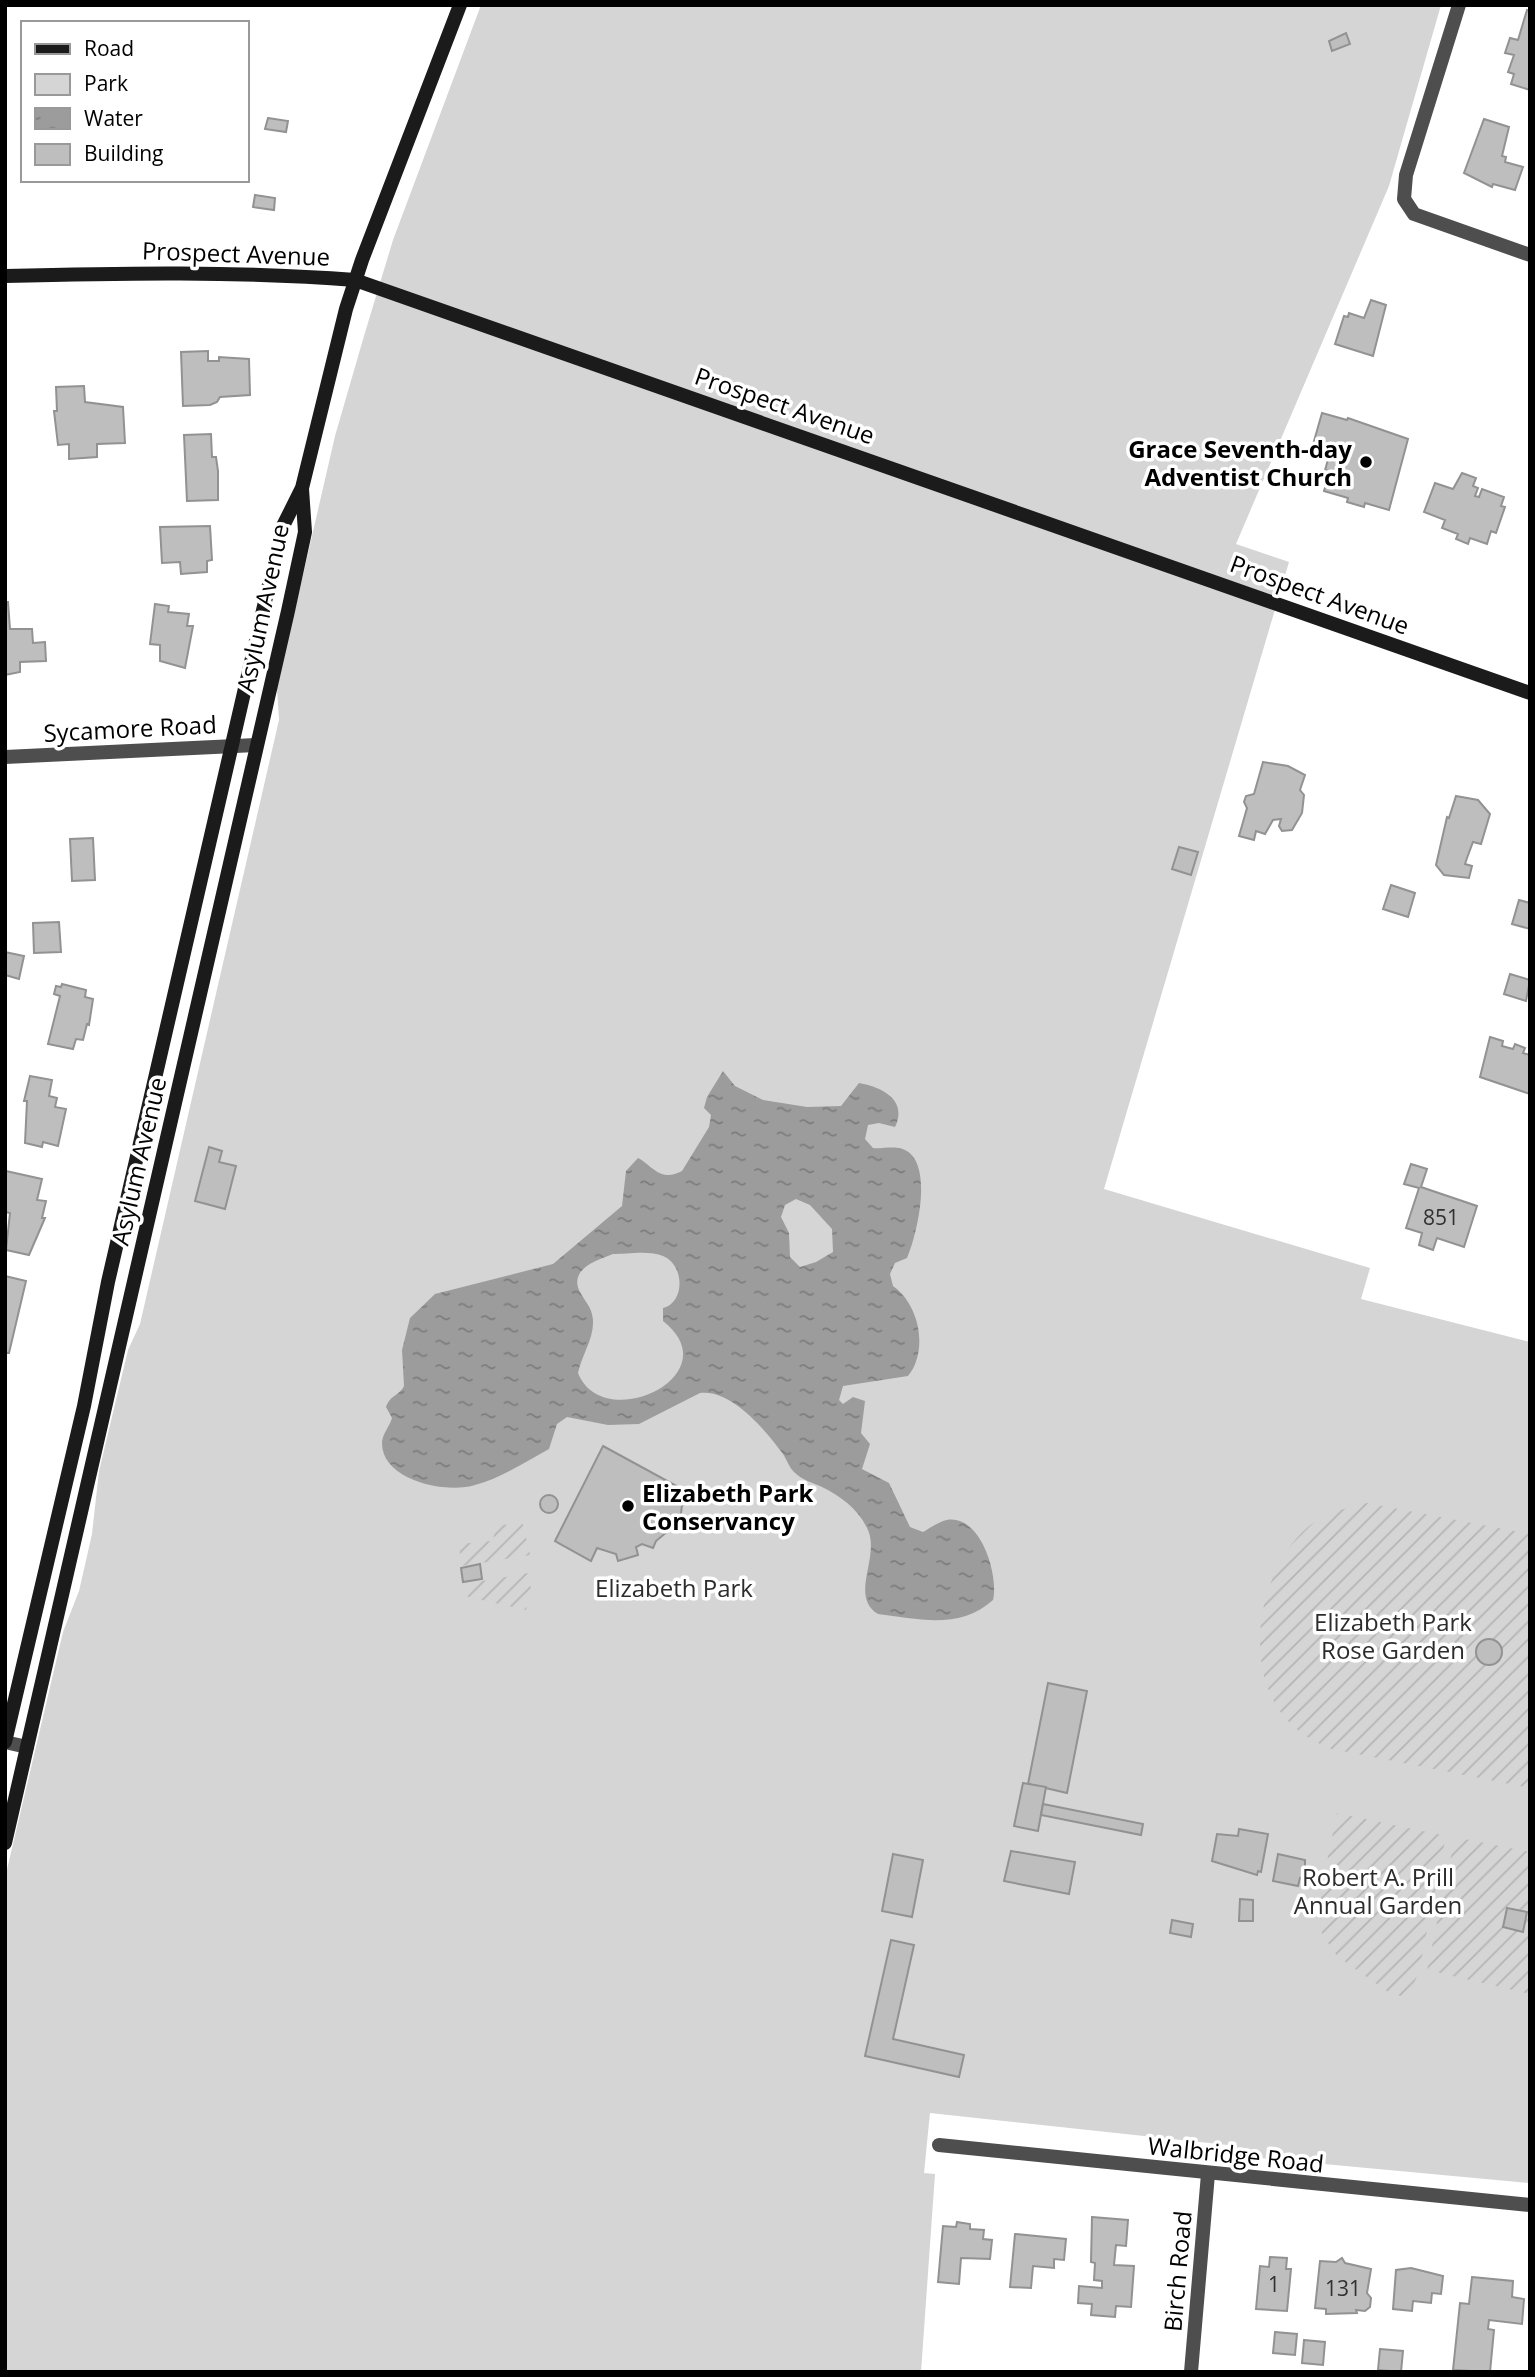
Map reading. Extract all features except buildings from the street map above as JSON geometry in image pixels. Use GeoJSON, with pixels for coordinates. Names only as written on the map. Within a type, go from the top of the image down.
{"type":"FeatureCollection","features":[{"type":"Feature","properties":{"kind":"main road","name":"Asylum Avenue"},"geometry":{"type":"LineString","coordinates":[[5,1742],[85,1406],[108,1282],[282,528],[302,488],[355,280],[460,5]]}},
{"type":"Feature","properties":{"kind":"main road","name":"Prospect Avenue"},"geometry":{"type":"LineString","coordinates":[[5,276],[145,272],[286,274],[355,280],[1530,693]]}},
{"type":"Feature","properties":{"kind":"main road","name":"Asylum Avenue"},"geometry":{"type":"LineString","coordinates":[[5,1843],[305,532],[302,488]]}},
{"type":"Feature","properties":{"kind":"street"},"geometry":{"type":"LineString","coordinates":[[1459,5],[1406,175],[1404,199],[1414,214],[1530,255]]}},
{"type":"Feature","properties":{"kind":"street","name":"Sycamore Road"},"geometry":{"type":"LineString","coordinates":[[5,757],[256,745]]}},
{"type":"Feature","properties":{"kind":"street"},"geometry":{"type":"LineString","coordinates":[[5,1742],[27,1747]]}},
{"type":"Feature","properties":{"kind":"street","name":"Walbridge Road"},"geometry":{"type":"LineString","coordinates":[[939,2145],[1530,2205]]}},
{"type":"Feature","properties":{"kind":"street","name":"Birch Road"},"geometry":{"type":"LineString","coordinates":[[1191,2372],[1208,2174]]}},
{"type":"Feature","properties":{"kind":"green space","name":"Elizabeth Park"},"geometry":{"type":"Polygon","coordinates":[[[481,5],[1441,5],[1389,186],[1236,544],[1289,562],[1104,1189],[1370,1268],[1361,1299],[1530,1342],[1530,2183],[1237,2156],[1237,2146],[930,2113],[924,2173],[935,2174],[921,2372],[5,2372],[5,1878],[63,1632],[79,1591],[92,1534],[99,1471],[128,1350],[140,1324],[279,720],[277,688],[335,436],[393,240],[481,5]]]}},
{"type":"Feature","properties":{"kind":"green space","name":"Elizabeth Park Rose Garden"},"geometry":{"type":"Polygon","coordinates":[[[1367,1503],[1530,1534],[1530,1788],[1327,1748],[1296,1729],[1275,1704],[1265,1679],[1260,1652],[1261,1623],[1267,1595],[1277,1569],[1290,1546],[1314,1522],[1367,1503]]]}},
{"type":"Feature","properties":{"kind":"green space"},"geometry":{"type":"Polygon","coordinates":[[[523,1524],[530,1555],[461,1566],[459,1544],[493,1541],[496,1525],[523,1524]]]}},
{"type":"Feature","properties":{"kind":"green space"},"geometry":{"type":"Polygon","coordinates":[[[529,1573],[531,1591],[526,1610],[468,1597],[465,1584],[529,1573]]]}},
{"type":"Feature","properties":{"kind":"green space","name":"Robert A. Prill Annual Garden"},"geometry":{"type":"Polygon","coordinates":[[[1337,1813],[1446,1836],[1419,1971],[1411,1991],[1404,1997],[1388,1992],[1337,1956],[1322,1934],[1318,1905],[1337,1813]]]}},
{"type":"Feature","properties":{"kind":"green space"},"geometry":{"type":"Polygon","coordinates":[[[1455,1837],[1530,1852],[1530,1994],[1427,1970],[1455,1837]]]}},
{"type":"Feature","properties":{"kind":"water"},"geometry":{"type":"Polygon","coordinates":[[[723,1071],[735,1086],[763,1100],[807,1107],[841,1106],[859,1083],[884,1092],[895,1102],[898,1118],[895,1127],[879,1123],[868,1125],[865,1139],[873,1148],[893,1147],[905,1150],[914,1158],[919,1170],[921,1201],[915,1233],[907,1258],[895,1263],[890,1274],[893,1286],[902,1294],[915,1316],[918,1353],[908,1376],[843,1386],[839,1400],[843,1404],[853,1397],[865,1401],[861,1433],[870,1444],[862,1469],[889,1483],[910,1527],[923,1532],[947,1520],[959,1521],[978,1536],[990,1563],[993,1600],[967,1616],[924,1620],[878,1614],[866,1597],[871,1541],[860,1516],[836,1495],[797,1475],[776,1445],[747,1413],[736,1404],[712,1394],[700,1393],[639,1424],[608,1425],[567,1417],[557,1424],[549,1449],[513,1469],[475,1485],[449,1488],[418,1482],[393,1467],[385,1456],[382,1440],[392,1418],[386,1407],[404,1386],[402,1350],[410,1318],[435,1294],[553,1264],[622,1206],[626,1171],[638,1158],[662,1174],[682,1171],[709,1127],[711,1115],[704,1108],[707,1097],[723,1071]],[[796,1199],[785,1205],[781,1217],[789,1233],[790,1257],[800,1267],[833,1252],[832,1229],[810,1205],[796,1199]],[[645,1253],[613,1254],[587,1266],[578,1276],[579,1290],[593,1320],[592,1334],[578,1373],[592,1391],[612,1399],[634,1398],[656,1391],[673,1378],[682,1361],[680,1341],[663,1321],[663,1308],[675,1299],[680,1284],[675,1267],[663,1256],[645,1253]]]}},
{"type":"Feature","properties":{"kind":"place","name":"Grace Seventh-day Adventist Church"},"geometry":{"type":"Point","coordinates":[1366,462]}},
{"type":"Feature","properties":{"kind":"place","name":"Elizabeth Park Conservancy"},"geometry":{"type":"Point","coordinates":[628,1506]}}]}
